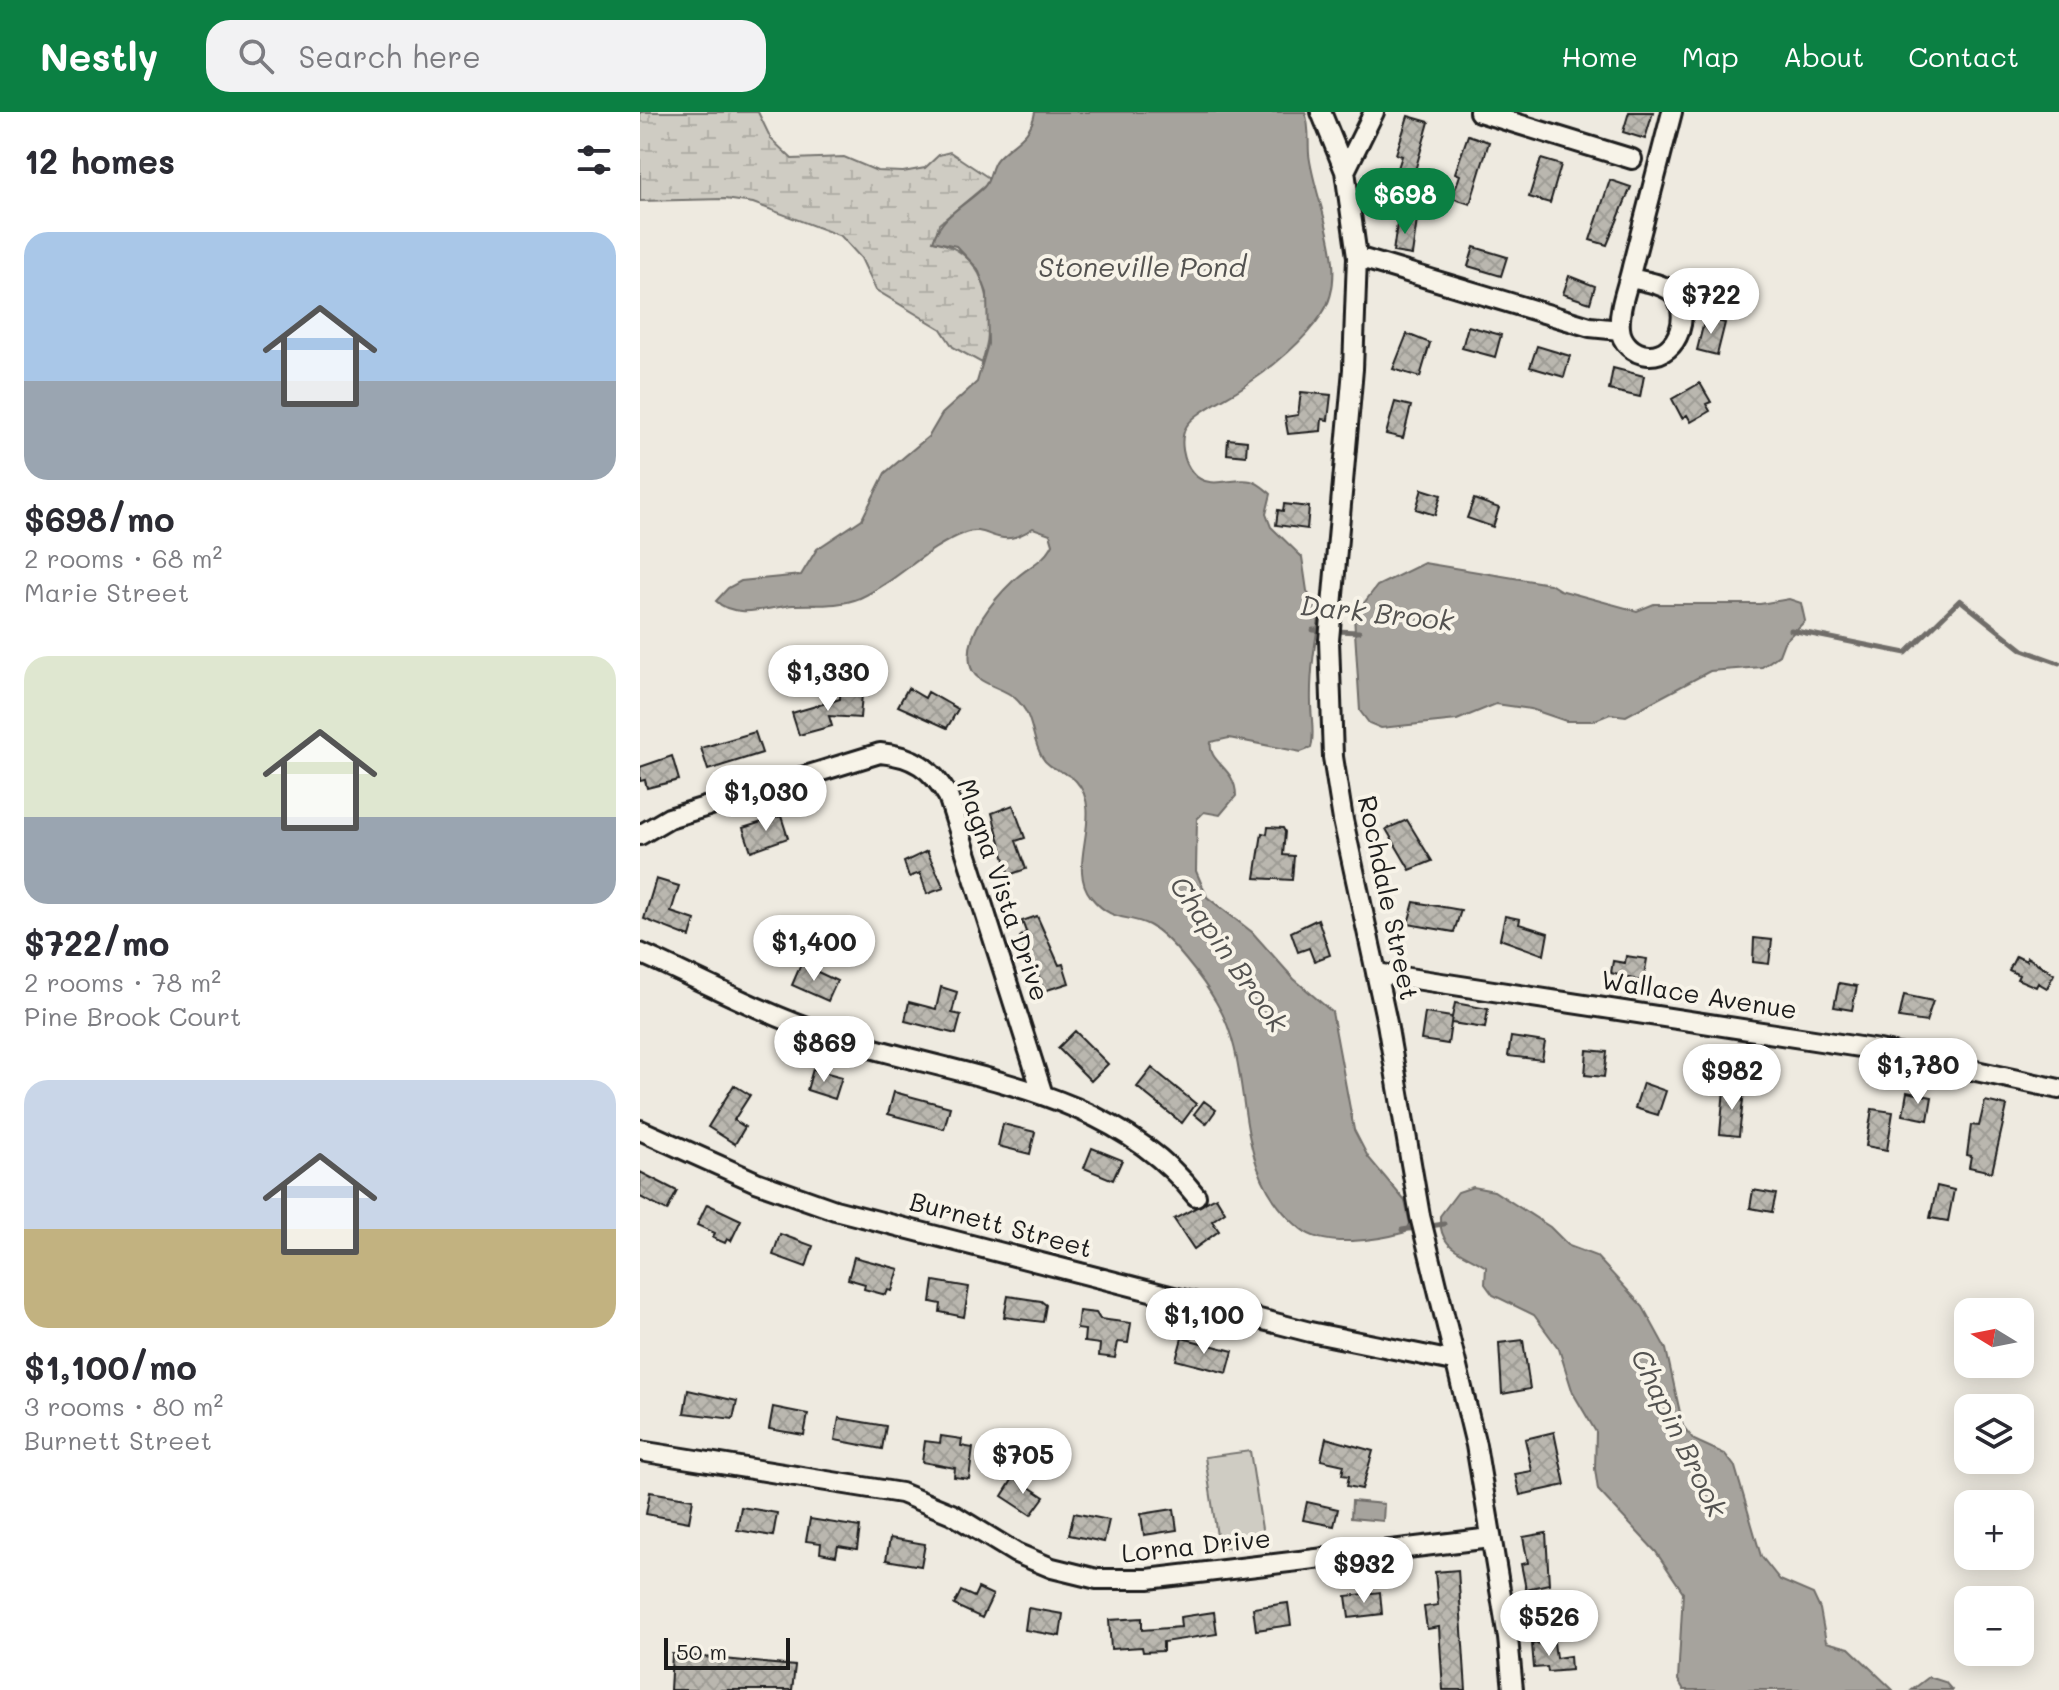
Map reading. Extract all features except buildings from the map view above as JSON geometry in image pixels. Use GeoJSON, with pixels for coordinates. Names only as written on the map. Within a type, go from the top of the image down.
{"type":"FeatureCollection","features":[{"type":"Feature","properties":{"kind":"street","name":"Rochdale Street"},"geometry":{"type":"LineString","coordinates":[[1321,112],[1345,171],[1357,257],[1353,369],[1329,632],[1333,757],[1420,1216],[1453,1361],[1470,1417],[1513,1690]]}},
{"type":"Feature","properties":{"kind":"street"},"geometry":{"type":"LineString","coordinates":[[1345,171],[1374,112]]}},
{"type":"Feature","properties":{"kind":"street"},"geometry":{"type":"LineString","coordinates":[[1479,112],[1632,159]]}},
{"type":"Feature","properties":{"kind":"street"},"geometry":{"type":"LineString","coordinates":[[1630,278],[1663,286],[1680,304],[1681,323],[1673,344],[1651,355],[1628,346],[1620,330],[1630,278],[1672,112]]}},
{"type":"Feature","properties":{"kind":"street"},"geometry":{"type":"LineString","coordinates":[[1357,257],[1590,327],[1620,330]]}},
{"type":"Feature","properties":{"kind":"street","name":"Magna Vista Drive"},"geometry":{"type":"LineString","coordinates":[[640,835],[669,818],[880,753],[901,755],[923,765],[948,796],[1043,1095]]}},
{"type":"Feature","properties":{"kind":"street"},"geometry":{"type":"LineString","coordinates":[[640,953],[808,1029],[1043,1095],[1101,1119],[1148,1146],[1169,1164],[1196,1196]]}},
{"type":"Feature","properties":{"kind":"street","name":"Wallace Avenue"},"geometry":{"type":"LineString","coordinates":[[1376,973],[1879,1050],[2059,1089]]}},
{"type":"Feature","properties":{"kind":"street","name":"Burnett Street"},"geometry":{"type":"LineString","coordinates":[[640,1130],[756,1182],[835,1210],[1310,1332],[1453,1361]]}},
{"type":"Feature","properties":{"kind":"street","name":"Lorna Drive"},"geometry":{"type":"LineString","coordinates":[[640,1451],[901,1493],[952,1514],[1025,1557],[1071,1574],[1097,1579],[1148,1579],[1491,1538]]}},
{"type":"Feature","properties":{"kind":"green space"},"geometry":{"type":"Polygon","coordinates":[[[640,112],[758,112],[771,139],[792,159],[844,157],[877,171],[903,172],[925,168],[939,155],[950,152],[989,178],[986,185],[939,224],[934,241],[953,248],[968,259],[985,288],[989,325],[982,363],[953,347],[941,329],[876,290],[861,258],[841,236],[753,203],[725,199],[640,201],[640,112]]]}},
{"type":"Feature","properties":{"kind":"green space"},"geometry":{"type":"Polygon","coordinates":[[[1250,1451],[1264,1542],[1219,1549],[1205,1457],[1250,1451]]]}},
{"type":"Feature","properties":{"kind":"water","name":"Stoneville Pond"},"geometry":{"type":"Polygon","coordinates":[[[1035,112],[1305,112],[1312,173],[1332,256],[1330,296],[1315,324],[1287,353],[1256,378],[1190,422],[1184,432],[1183,451],[1187,463],[1199,478],[1213,482],[1251,481],[1271,494],[1266,514],[1271,527],[1302,557],[1307,591],[1320,613],[1311,680],[1312,742],[1311,748],[1301,752],[1229,738],[1211,742],[1213,755],[1232,778],[1236,796],[1220,815],[1204,812],[1197,819],[1196,871],[1207,897],[1252,932],[1294,979],[1332,1012],[1354,1130],[1368,1157],[1405,1201],[1410,1224],[1406,1232],[1367,1240],[1324,1239],[1301,1229],[1277,1205],[1262,1178],[1252,1149],[1237,1058],[1229,1029],[1216,1002],[1167,939],[1149,925],[1106,911],[1091,897],[1084,884],[1082,870],[1087,824],[1084,794],[1076,781],[1049,765],[1042,757],[1026,712],[1015,698],[982,680],[972,670],[970,652],[976,629],[1006,588],[1050,550],[1053,544],[1050,534],[1033,528],[1011,538],[973,531],[965,533],[937,547],[874,591],[843,603],[743,611],[724,607],[716,601],[728,588],[741,581],[801,575],[817,549],[862,519],[885,473],[929,436],[942,414],[977,382],[988,344],[987,293],[978,269],[956,246],[933,241],[948,217],[986,184],[995,162],[1025,134],[1035,112]]]}},
{"type":"Feature","properties":{"kind":"water"},"geometry":{"type":"Polygon","coordinates":[[[1424,563],[1550,584],[1560,590],[1637,611],[1654,604],[1760,604],[1789,599],[1801,603],[1805,621],[1784,642],[1779,655],[1762,667],[1710,671],[1626,716],[1610,714],[1593,721],[1566,721],[1531,709],[1496,704],[1457,720],[1381,728],[1369,723],[1360,711],[1354,616],[1377,586],[1424,563]]]}},
{"type":"Feature","properties":{"kind":"water"},"geometry":{"type":"Polygon","coordinates":[[[1473,1187],[1494,1191],[1550,1227],[1569,1246],[1596,1256],[1643,1307],[1666,1349],[1683,1426],[1694,1440],[1725,1454],[1735,1467],[1761,1556],[1780,1580],[1813,1594],[1820,1609],[1826,1642],[1849,1648],[1893,1690],[1684,1690],[1678,1680],[1683,1592],[1656,1552],[1598,1490],[1596,1432],[1573,1393],[1559,1349],[1534,1315],[1493,1295],[1485,1284],[1486,1267],[1454,1248],[1443,1236],[1440,1216],[1458,1192],[1473,1187]]]}},
{"type":"Feature","properties":{"kind":"water"},"geometry":{"type":"Polygon","coordinates":[[[1352,1501],[1384,1504],[1383,1521],[1351,1518],[1352,1501]]]}},
{"type":"Feature","properties":{"kind":"water"},"geometry":{"type":"Polygon","coordinates":[[[1929,1677],[1945,1682],[1952,1690],[1912,1690],[1929,1677]]]}},
{"type":"Feature","properties":{"kind":"waterway","name":"Dark Brook"},"geometry":{"type":"LineString","coordinates":[[1791,630],[1906,653],[1960,600],[2023,650],[2059,663]]}},
{"type":"Feature","properties":{"kind":"waterway","name":"Dark Brook"},"geometry":{"type":"LineString","coordinates":[[1313,630],[1359,632]]}},
{"type":"Feature","properties":{"kind":"waterway","name":"Chapin Brook"},"geometry":{"type":"LineString","coordinates":[[1402,1230],[1444,1224]]}}]}
